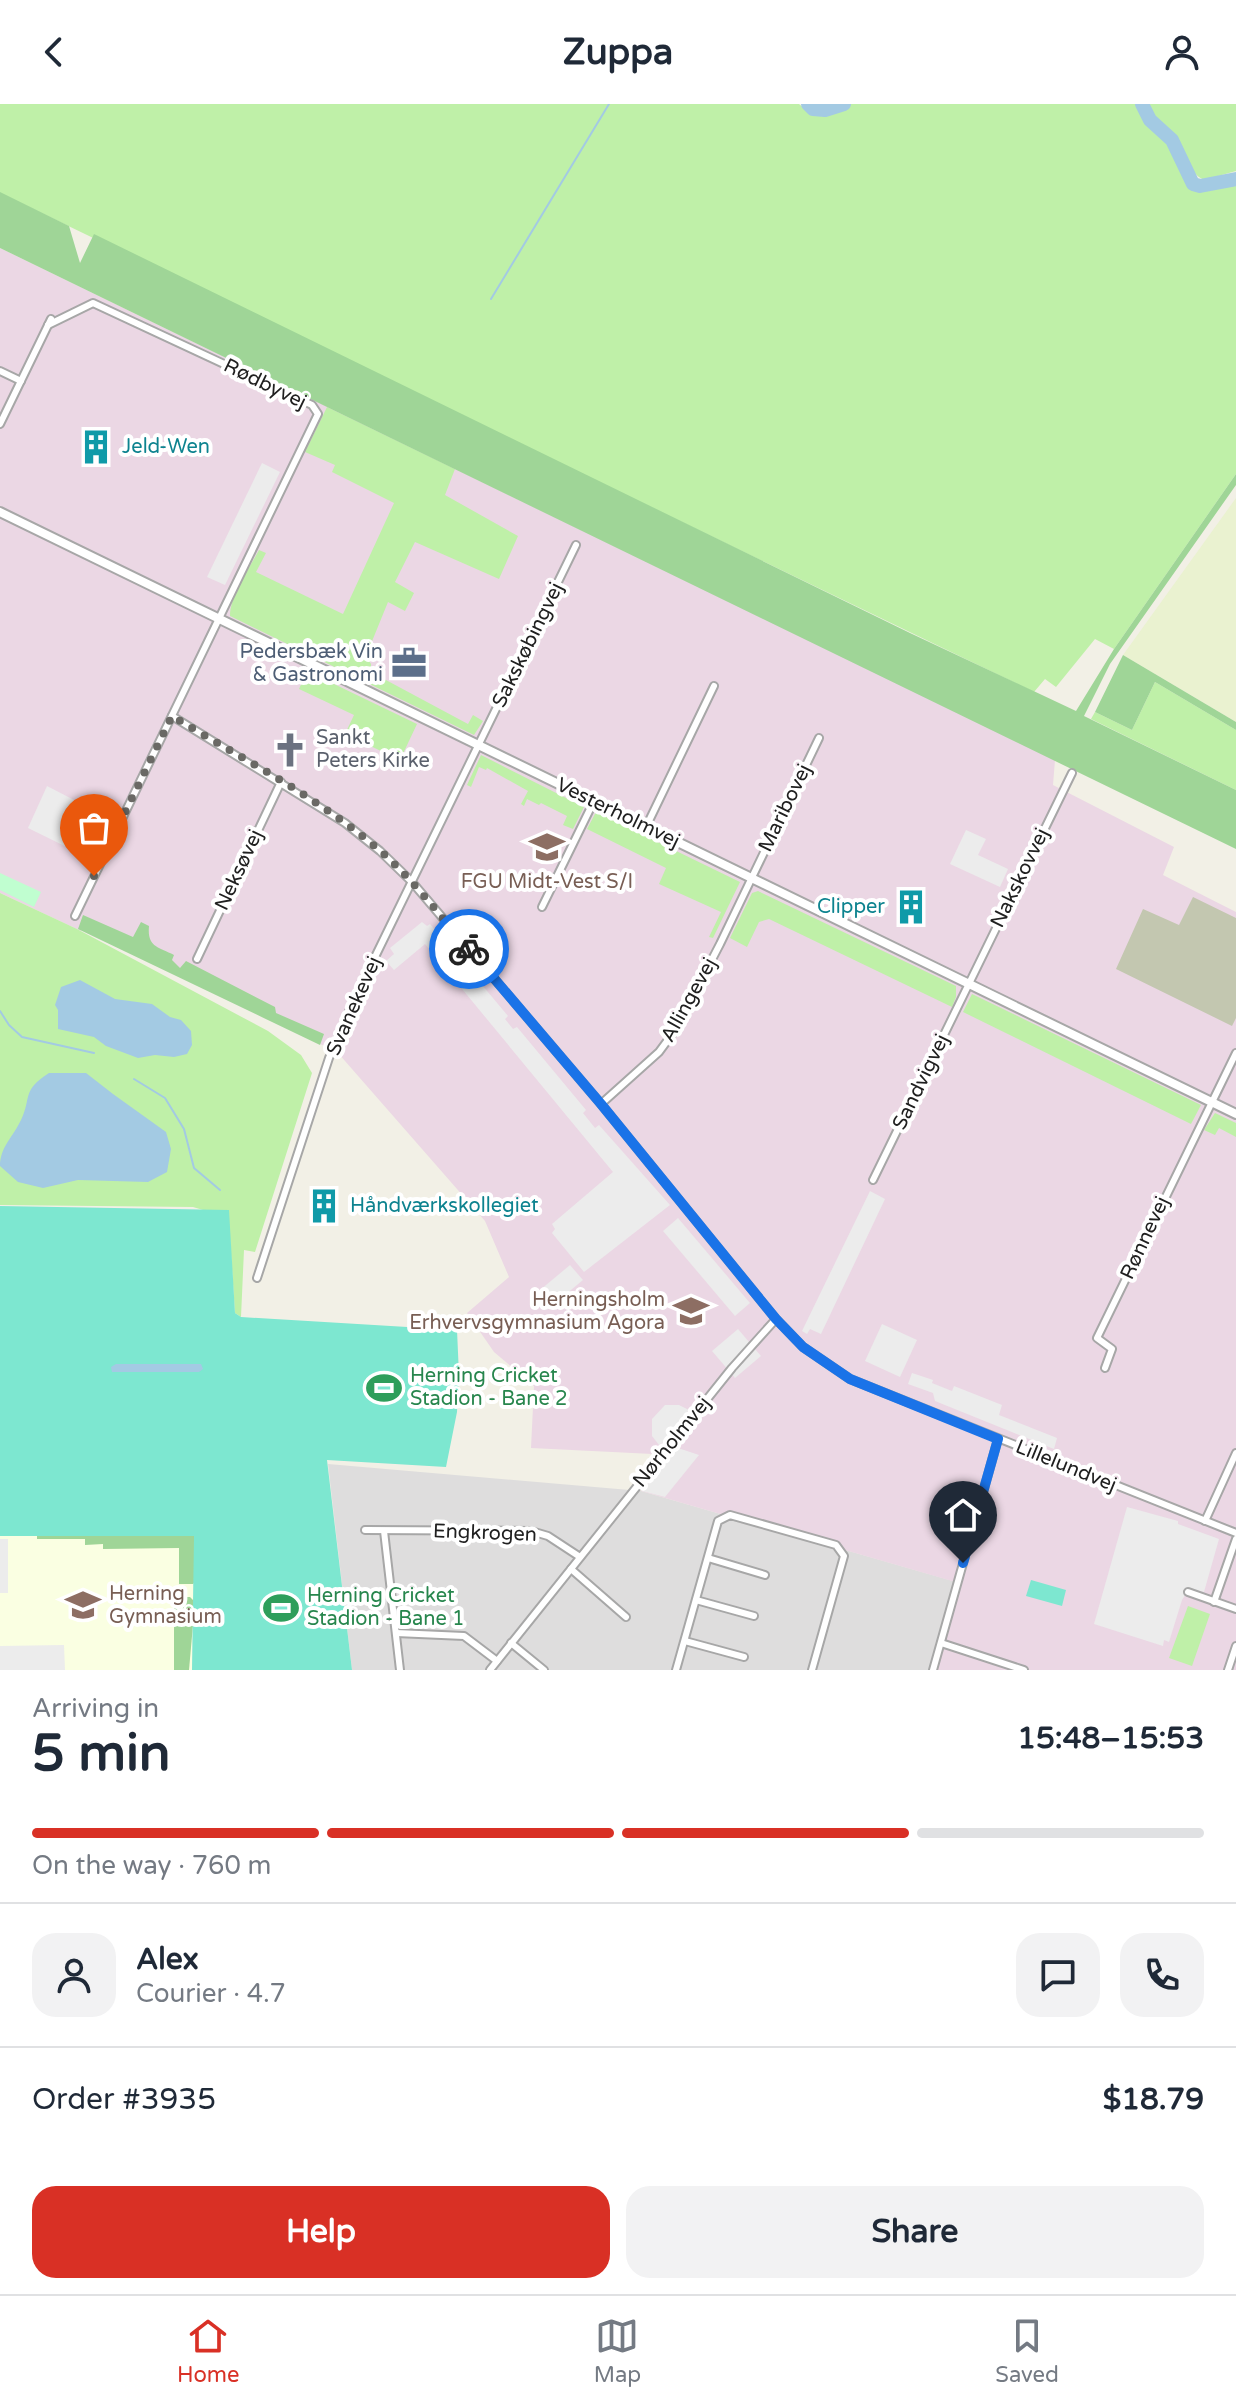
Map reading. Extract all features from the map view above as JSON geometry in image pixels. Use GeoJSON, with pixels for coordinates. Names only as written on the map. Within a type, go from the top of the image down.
{"type":"FeatureCollection","features":[{"type":"Feature","properties":{"kind":"street","name":"Rødbyvej"},"geometry":{"type":"LineString","coordinates":[[21,381],[49,322],[93,303],[312,405],[318,414],[219,619]]}},
{"type":"Feature","properties":{"kind":"street"},"geometry":{"type":"LineString","coordinates":[[0,371],[21,381],[0,424]]}},
{"type":"Feature","properties":{"kind":"street","name":"Vesterholmvej"},"geometry":{"type":"LineString","coordinates":[[0,512],[1236,1114]]}},
{"type":"Feature","properties":{"kind":"street","name":"Sakskøbingvej"},"geometry":{"type":"LineString","coordinates":[[479,745],[576,545]]}},
{"type":"Feature","properties":{"kind":"street"},"geometry":{"type":"LineString","coordinates":[[75,916],[219,619]]}},
{"type":"Feature","properties":{"kind":"street"},"geometry":{"type":"LineString","coordinates":[[646,827],[714,686]]}},
{"type":"Feature","properties":{"kind":"street","name":"Lillelundvej"},"geometry":{"type":"LineString","coordinates":[[172,716],[345,823],[412,882],[601,1104],[776,1319],[803,1347],[850,1379],[1236,1533]]}},
{"type":"Feature","properties":{"kind":"street","name":"Maribovej"},"geometry":{"type":"LineString","coordinates":[[752,878],[819,738]]}},
{"type":"Feature","properties":{"kind":"street","name":"Svanekevej"},"geometry":{"type":"LineString","coordinates":[[257,1278],[329,1058],[354,1000],[479,745]]}},
{"type":"Feature","properties":{"kind":"street","name":"Nakskovvej"},"geometry":{"type":"LineString","coordinates":[[969,984],[1072,773]]}},
{"type":"Feature","properties":{"kind":"street","name":"Neksøvej"},"geometry":{"type":"LineString","coordinates":[[197,959],[281,782]]}},
{"type":"Feature","properties":{"kind":"street"},"geometry":{"type":"LineString","coordinates":[[542,907],[594,801]]}},
{"type":"Feature","properties":{"kind":"street","name":"Allingevej"},"geometry":{"type":"LineString","coordinates":[[601,1104],[659,1052],[676,1029],[752,878]]}},
{"type":"Feature","properties":{"kind":"street","name":"Sandvigvej"},"geometry":{"type":"LineString","coordinates":[[873,1180],[969,984]]}},
{"type":"Feature","properties":{"kind":"street"},"geometry":{"type":"LineString","coordinates":[[1212,1102],[1236,1053]]}},
{"type":"Feature","properties":{"kind":"street","name":"Rønnevej"},"geometry":{"type":"LineString","coordinates":[[1105,1368],[1112,1349],[1097,1338],[1212,1102]]}},
{"type":"Feature","properties":{"kind":"street","name":"Nørholmvej"},"geometry":{"type":"LineString","coordinates":[[490,1670],[732,1368],[776,1319]]}},
{"type":"Feature","properties":{"kind":"street"},"geometry":{"type":"LineString","coordinates":[[933,1670],[998,1439]]}},
{"type":"Feature","properties":{"kind":"street"},"geometry":{"type":"LineString","coordinates":[[1205,1521],[1236,1453]]}},
{"type":"Feature","properties":{"kind":"street"},"geometry":{"type":"LineString","coordinates":[[676,1670],[718,1521],[730,1515],[836,1545],[844,1556],[812,1670]]}},
{"type":"Feature","properties":{"kind":"street","name":"Engkrogen"},"geometry":{"type":"LineString","coordinates":[[365,1530],[531,1531],[548,1536],[580,1557]]}},
{"type":"Feature","properties":{"kind":"street"},"geometry":{"type":"LineString","coordinates":[[384,1531],[400,1670]]}},
{"type":"Feature","properties":{"kind":"street"},"geometry":{"type":"LineString","coordinates":[[1214,1602],[1236,1539]]}},
{"type":"Feature","properties":{"kind":"street"},"geometry":{"type":"LineString","coordinates":[[708,1558],[765,1575]]}},
{"type":"Feature","properties":{"kind":"street"},"geometry":{"type":"LineString","coordinates":[[571,1569],[626,1617]]}},
{"type":"Feature","properties":{"kind":"street"},"geometry":{"type":"LineString","coordinates":[[1188,1592],[1236,1609]]}},
{"type":"Feature","properties":{"kind":"street"},"geometry":{"type":"LineString","coordinates":[[696,1600],[754,1616]]}},
{"type":"Feature","properties":{"kind":"street"},"geometry":{"type":"LineString","coordinates":[[396,1633],[464,1636],[497,1661]]}},
{"type":"Feature","properties":{"kind":"street"},"geometry":{"type":"LineString","coordinates":[[685,1641],[744,1657]]}},
{"type":"Feature","properties":{"kind":"street"},"geometry":{"type":"LineString","coordinates":[[511,1643],[544,1670]]}},
{"type":"Feature","properties":{"kind":"street"},"geometry":{"type":"LineString","coordinates":[[941,1643],[1024,1670]]}},
{"type":"Feature","properties":{"kind":"street"},"geometry":{"type":"LineString","coordinates":[[1228,1670],[1236,1646]]}},
{"type":"Feature","properties":{"kind":"shaded area"},"geometry":{"type":"Polygon","coordinates":[[[0,248],[1055,760],[1053,785],[1174,847],[1163,875],[1236,912],[1236,1670],[936,1670],[959,1583],[641,1491],[673,1455],[531,1448],[534,1386],[494,1352],[467,1313],[509,1277],[485,1221],[338,1053],[85,925],[81,931],[0,893],[0,248]]]}},
{"type":"Feature","properties":{"kind":"shaded area"},"geometry":{"type":"Polygon","coordinates":[[[262,463],[280,472],[225,585],[207,577],[262,463]]]}},
{"type":"Feature","properties":{"kind":"shaded area"},"geometry":{"type":"Polygon","coordinates":[[[1236,498],[1236,722],[1123,655],[1236,498]]]}},
{"type":"Feature","properties":{"kind":"shaded area"},"geometry":{"type":"Polygon","coordinates":[[[47,786],[111,819],[91,859],[28,828],[47,786]]]}},
{"type":"Feature","properties":{"kind":"shaded area"},"geometry":{"type":"Polygon","coordinates":[[[966,830],[986,839],[978,855],[1008,869],[1000,887],[950,864],[966,830]]]}},
{"type":"Feature","properties":{"kind":"shaded area"},"geometry":{"type":"Polygon","coordinates":[[[1193,897],[1236,918],[1236,1018],[1232,1026],[1116,969],[1143,909],[1179,925],[1193,897]]]}},
{"type":"Feature","properties":{"kind":"shaded area"},"geometry":{"type":"Polygon","coordinates":[[[422,922],[427,926],[430,924],[466,966],[463,969],[473,982],[477,979],[508,1016],[505,1019],[513,1029],[517,1027],[586,1110],[583,1113],[595,1128],[599,1125],[670,1205],[584,1272],[552,1233],[555,1229],[552,1224],[613,1172],[425,944],[394,970],[386,961],[394,954],[390,948],[422,922]]]}},
{"type":"Feature","properties":{"kind":"shaded area"},"geometry":{"type":"Polygon","coordinates":[[[80,980],[115,999],[152,1004],[170,1017],[181,1020],[191,1031],[192,1045],[187,1054],[138,1058],[106,1046],[94,1037],[58,1029],[55,1005],[61,987],[80,980]]]}},
{"type":"Feature","properties":{"kind":"shaded area"},"geometry":{"type":"Polygon","coordinates":[[[49,1073],[86,1073],[166,1132],[171,1149],[167,1172],[148,1182],[78,1180],[43,1188],[18,1182],[0,1166],[2,1153],[21,1120],[31,1090],[49,1073]]]}},
{"type":"Feature","properties":{"kind":"shaded area"},"geometry":{"type":"Polygon","coordinates":[[[870,1191],[885,1199],[821,1334],[810,1329],[807,1334],[802,1331],[870,1191]]]}},
{"type":"Feature","properties":{"kind":"shaded area"},"geometry":{"type":"Polygon","coordinates":[[[0,1206],[229,1210],[235,1313],[241,1317],[457,1330],[457,1412],[446,1467],[327,1460],[352,1670],[192,1670],[194,1536],[0,1536],[0,1206]]]}},
{"type":"Feature","properties":{"kind":"shaded area"},"geometry":{"type":"Polygon","coordinates":[[[678,1218],[750,1303],[735,1316],[663,1231],[678,1218]]]}},
{"type":"Feature","properties":{"kind":"shaded area"},"geometry":{"type":"Polygon","coordinates":[[[570,1265],[583,1280],[547,1310],[534,1295],[570,1265]]]}},
{"type":"Feature","properties":{"kind":"shaded area"},"geometry":{"type":"Polygon","coordinates":[[[882,1324],[917,1340],[900,1377],[865,1361],[882,1324]]]}},
{"type":"Feature","properties":{"kind":"shaded area"},"geometry":{"type":"Polygon","coordinates":[[[738,1329],[761,1356],[735,1378],[712,1351],[738,1329]]]}},
{"type":"Feature","properties":{"kind":"shaded area"},"geometry":{"type":"Polygon","coordinates":[[[116,1364],[201,1364],[203,1369],[199,1372],[112,1372],[111,1367],[116,1364]]]}},
{"type":"Feature","properties":{"kind":"shaded area"},"geometry":{"type":"Polygon","coordinates":[[[912,1373],[952,1391],[954,1386],[1002,1405],[999,1415],[1057,1438],[1054,1449],[935,1401],[933,1393],[908,1384],[912,1373]]]}},
{"type":"Feature","properties":{"kind":"shaded area"},"geometry":{"type":"Polygon","coordinates":[[[665,1405],[679,1405],[689,1410],[659,1445],[652,1436],[652,1419],[665,1405]]]}},
{"type":"Feature","properties":{"kind":"shaded area"},"geometry":{"type":"Polygon","coordinates":[[[678,1448],[699,1455],[665,1497],[642,1491],[678,1448]]]}},
{"type":"Feature","properties":{"kind":"shaded area"},"geometry":{"type":"Polygon","coordinates":[[[328,1464],[641,1491],[960,1583],[936,1670],[352,1670],[328,1464]]]}},
{"type":"Feature","properties":{"kind":"shaded area"},"geometry":{"type":"Polygon","coordinates":[[[1127,1507],[1178,1521],[1178,1524],[1219,1539],[1204,1592],[1189,1589],[1182,1600],[1169,1642],[1164,1640],[1163,1646],[1094,1624],[1127,1507]]]}},
{"type":"Feature","properties":{"kind":"shaded area"},"geometry":{"type":"Polygon","coordinates":[[[0,1536],[194,1536],[192,1670],[0,1670],[0,1536]]]}},
{"type":"Feature","properties":{"kind":"shaded area"},"geometry":{"type":"Polygon","coordinates":[[[0,1539],[8,1539],[8,1593],[0,1593],[0,1539]]]}},
{"type":"Feature","properties":{"kind":"shaded area"},"geometry":{"type":"Polygon","coordinates":[[[1031,1580],[1066,1590],[1062,1606],[1026,1596],[1031,1580]]]}},
{"type":"Feature","properties":{"kind":"shaded area"},"geometry":{"type":"Polygon","coordinates":[[[64,1645],[65,1670],[0,1670],[0,1646],[64,1645]]]}},
{"type":"Feature","properties":{"kind":"green space"},"geometry":{"type":"Polygon","coordinates":[[[0,104],[799,104],[812,115],[843,104],[1138,104],[1170,144],[1191,187],[1200,190],[1236,181],[1236,474],[1114,649],[1095,639],[1056,687],[1045,679],[1034,692],[0,193],[0,104]]]}},
{"type":"Feature","properties":{"kind":"green space"},"geometry":{"type":"Polygon","coordinates":[[[1144,104],[1236,104],[1236,171],[1204,180],[1198,176],[1175,138],[1144,104]]]}},
{"type":"Feature","properties":{"kind":"green space"},"geometry":{"type":"Polygon","coordinates":[[[0,192],[69,226],[80,263],[94,234],[1076,711],[1114,649],[1236,474],[1236,485],[1110,664],[1084,716],[1236,790],[1236,849],[0,248],[0,192]]]}},
{"type":"Feature","properties":{"kind":"green space"},"geometry":{"type":"Polygon","coordinates":[[[327,407],[455,469],[445,495],[518,536],[499,579],[415,542],[395,582],[414,593],[405,611],[388,602],[366,656],[371,672],[468,724],[473,715],[483,721],[474,735],[230,616],[237,591],[259,550],[266,553],[256,572],[343,614],[394,503],[332,472],[335,465],[305,452],[327,407]]]}},
{"type":"Feature","properties":{"kind":"green space"},"geometry":{"type":"Polygon","coordinates":[[[1123,655],[1236,722],[1236,730],[1155,682],[1132,730],[1095,712],[1123,655]]]}},
{"type":"Feature","properties":{"kind":"green space"},"geometry":{"type":"Polygon","coordinates":[[[307,671],[417,724],[400,760],[345,734],[354,715],[299,689],[307,671]]]}},
{"type":"Feature","properties":{"kind":"green space"},"geometry":{"type":"Polygon","coordinates":[[[1155,682],[1236,730],[1236,790],[1091,719],[1095,712],[1132,730],[1155,682]]]}},
{"type":"Feature","properties":{"kind":"green space"},"geometry":{"type":"Polygon","coordinates":[[[481,755],[584,807],[573,829],[563,825],[567,816],[541,803],[539,805],[527,799],[524,806],[521,804],[528,791],[487,768],[479,767],[471,787],[467,785],[481,755]]]}},
{"type":"Feature","properties":{"kind":"green space"},"geometry":{"type":"Polygon","coordinates":[[[596,812],[740,882],[713,938],[709,937],[721,912],[659,884],[666,868],[587,829],[596,812]]]}},
{"type":"Feature","properties":{"kind":"green space"},"geometry":{"type":"Polygon","coordinates":[[[0,873],[41,892],[34,907],[0,890],[0,873]]]}},
{"type":"Feature","properties":{"kind":"green space"},"geometry":{"type":"Polygon","coordinates":[[[758,891],[956,986],[952,1007],[769,919],[759,922],[747,947],[730,938],[752,893],[758,891]]]}},
{"type":"Feature","properties":{"kind":"green space"},"geometry":{"type":"Polygon","coordinates":[[[0,893],[77,929],[268,1031],[301,1055],[312,1073],[255,1252],[244,1250],[241,1317],[235,1313],[228,1210],[0,1205],[0,893]]]}},
{"type":"Feature","properties":{"kind":"green space"},"geometry":{"type":"Polygon","coordinates":[[[83,915],[133,937],[141,922],[149,926],[152,942],[174,955],[172,960],[180,968],[186,961],[275,1007],[276,1013],[324,1034],[320,1045],[78,929],[83,915]]]}},
{"type":"Feature","properties":{"kind":"green space"},"geometry":{"type":"Polygon","coordinates":[[[972,994],[1201,1105],[1191,1124],[963,1012],[972,994]]]}},
{"type":"Feature","properties":{"kind":"green space"},"geometry":{"type":"Polygon","coordinates":[[[1215,1113],[1236,1123],[1236,1137],[1219,1128],[1215,1135],[1204,1130],[1215,1113]]]}},
{"type":"Feature","properties":{"kind":"green space"},"geometry":{"type":"Polygon","coordinates":[[[37,1536],[194,1536],[195,1582],[179,1584],[179,1548],[103,1549],[103,1544],[85,1545],[85,1539],[37,1539],[37,1536]]]}},
{"type":"Feature","properties":{"kind":"green space"},"geometry":{"type":"Polygon","coordinates":[[[178,1597],[190,1597],[195,1602],[189,1670],[174,1670],[174,1602],[178,1597]]]}},
{"type":"Feature","properties":{"kind":"green space"},"geometry":{"type":"Polygon","coordinates":[[[1188,1606],[1210,1614],[1192,1666],[1169,1658],[1188,1606]]]}},
{"type":"Feature","properties":{"kind":"waterway"},"geometry":{"type":"LineString","coordinates":[[491,299],[609,104]]}},
{"type":"Feature","properties":{"kind":"waterway"},"geometry":{"type":"LineString","coordinates":[[808,104],[813,109],[825,110],[844,104]]}},
{"type":"Feature","properties":{"kind":"waterway"},"geometry":{"type":"LineString","coordinates":[[1142,104],[1150,120],[1172,140],[1193,184],[1200,186],[1236,179]]}},
{"type":"Feature","properties":{"kind":"waterway"},"geometry":{"type":"LineString","coordinates":[[0,1011],[22,1037],[94,1053]]}},
{"type":"Feature","properties":{"kind":"waterway"},"geometry":{"type":"LineString","coordinates":[[134,1079],[165,1098],[184,1129],[194,1168],[220,1190]]}},
{"type":"Feature","properties":{"kind":"way so far"},"geometry":{"type":"LineString","coordinates":[[94,876],[172,716],[345,823],[412,882],[469,949]]}},
{"type":"Feature","properties":{"kind":"place","name":"Jeld-Wen"},"geometry":{"type":"Point","coordinates":[96,447]}},
{"type":"Feature","properties":{"kind":"place","name":"Pedersbæk Vin & Gastronomi"},"geometry":{"type":"Point","coordinates":[409,663]}},
{"type":"Feature","properties":{"kind":"place","name":"Sankt Peters Kirke"},"geometry":{"type":"Point","coordinates":[290,750]}},
{"type":"Feature","properties":{"kind":"place","name":"FGU Midt-Vest S/I"},"geometry":{"type":"Point","coordinates":[547,847]}},
{"type":"Feature","properties":{"kind":"place","name":"Clipper"},"geometry":{"type":"Point","coordinates":[911,907]}},
{"type":"Feature","properties":{"kind":"place","name":"Håndværkskollegiet"},"geometry":{"type":"Point","coordinates":[324,1206]}},
{"type":"Feature","properties":{"kind":"place","name":"Herningsholm Erhvervsgymnasium Agora"},"geometry":{"type":"Point","coordinates":[691,1311]}},
{"type":"Feature","properties":{"kind":"place","name":"Herning Cricket Stadion - Bane 2"},"geometry":{"type":"Point","coordinates":[384,1388]}},
{"type":"Feature","properties":{"kind":"place","name":"Herning Gymnasium"},"geometry":{"type":"Point","coordinates":[83,1605]}},
{"type":"Feature","properties":{"kind":"place","name":"Herning Cricket Stadion - Bane 1"},"geometry":{"type":"Point","coordinates":[281,1608]}},
{"type":"Feature","properties":{"kind":"route"},"geometry":{"type":"LineString","coordinates":[[469,949],[601,1104],[776,1319],[803,1347],[850,1379],[998,1439],[963,1563]]}}]}
